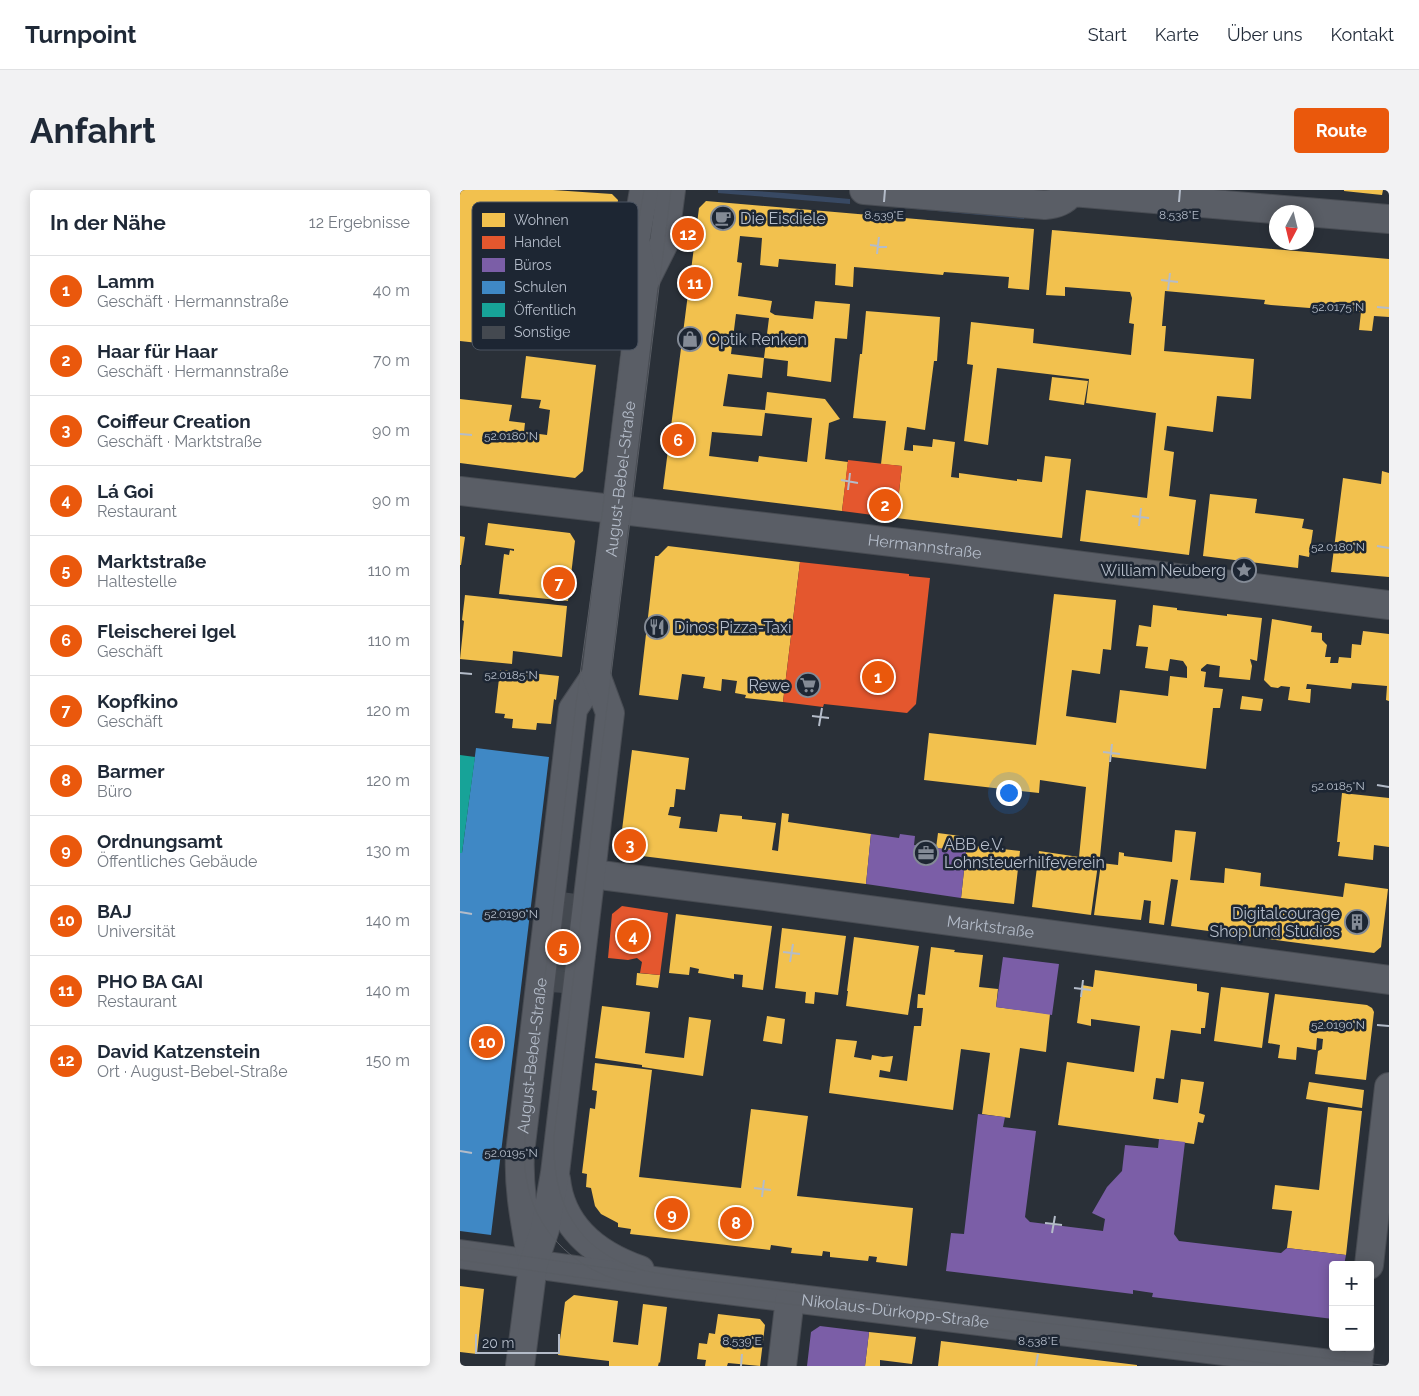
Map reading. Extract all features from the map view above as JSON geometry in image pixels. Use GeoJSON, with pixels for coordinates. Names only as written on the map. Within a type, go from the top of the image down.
{"type":"FeatureCollection","features":[{"type":"Feature","properties":{"kind":"street","name":"August-Bebel-Straße"},"geometry":{"type":"LineString","coordinates":[[638,225],[644,190]]}},
{"type":"Feature","properties":{"kind":"street","name":"August-Bebel-Straße"},"geometry":{"type":"LineString","coordinates":[[644,283],[664,243],[671,190]]}},
{"type":"Feature","properties":{"kind":"street"},"geometry":{"type":"LineString","coordinates":[[864,190],[1045,205],[1055,204],[1064,200],[1073,191],[1389,219]]}},
{"type":"Feature","properties":{"kind":"street","name":"August-Bebel-Straße"},"geometry":{"type":"LineString","coordinates":[[638,256],[644,283],[638,333]]}},
{"type":"Feature","properties":{"kind":"street","name":"August-Bebel-Straße"},"geometry":{"type":"LineString","coordinates":[[533,1265],[524,1219],[519,1169],[520,1153],[573,709],[596,675],[636,350]]}},
{"type":"Feature","properties":{"kind":"street","name":"Hermannstraße"},"geometry":{"type":"LineString","coordinates":[[460,491],[951,549],[1389,605]]}},
{"type":"Feature","properties":{"kind":"street","name":"August-Bebel-Straße"},"geometry":{"type":"LineString","coordinates":[[520,1366],[533,1265],[545,1229],[555,1173],[610,713],[596,675]]}},
{"type":"Feature","properties":{"kind":"street","name":"Marktstraße"},"geometry":{"type":"LineString","coordinates":[[592,874],[799,900],[1389,980]]}},
{"type":"Feature","properties":{"kind":"street"},"geometry":{"type":"LineString","coordinates":[[1370,1261],[1389,1087]]}},
{"type":"Feature","properties":{"kind":"street","name":"August-Bebel-Straße"},"geometry":{"type":"LineString","coordinates":[[555,1173],[557,1188],[566,1214],[581,1235],[593,1247],[626,1265],[677,1284]]}},
{"type":"Feature","properties":{"kind":"street","name":"Nikolaus-Dürkopp-Straße"},"geometry":{"type":"LineString","coordinates":[[460,1254],[677,1284],[1346,1366]]}},
{"type":"Feature","properties":{"kind":"street"},"geometry":{"type":"LineString","coordinates":[[782,1366],[790,1298]]}},
{"type":"Feature","properties":{"kind":"street"},"geometry":{"type":"LineString","coordinates":[[1358,1366],[1360,1351]]}},
{"type":"Feature","properties":{"kind":"water"},"geometry":{"type":"Polygon","coordinates":[[[718,190],[850,199],[850,204],[718,193],[718,190]]]}},
{"type":"Feature","properties":{"kind":"water"},"geometry":{"type":"Polygon","coordinates":[[[883,201],[1025,214],[1024,219],[882,206],[883,201]]]}},
{"type":"Feature","properties":{"kind":"building: Wohnen"},"geometry":{"type":"Polygon","coordinates":[[[460,190],[553,190],[612,194],[618,200],[618,202],[472,202],[472,342],[460,341],[460,190]]]}},
{"type":"Feature","properties":{"kind":"building: Wohnen"},"geometry":{"type":"Polygon","coordinates":[[[1344,190],[1383,190],[1382,195],[1344,190]]]}},
{"type":"Feature","properties":{"kind":"building: Wohnen"},"geometry":{"type":"Polygon","coordinates":[[[706,201],[1034,229],[1029,290],[1008,288],[1009,277],[944,272],[943,275],[854,267],[853,287],[835,285],[836,264],[779,259],[778,267],[760,265],[762,238],[740,236],[737,262],[742,263],[738,296],[772,301],[770,312],[775,315],[813,319],[815,301],[850,304],[847,339],[835,338],[831,382],[787,376],[788,361],[764,358],[762,378],[728,374],[723,406],[765,410],[767,392],[825,399],[840,419],[829,423],[825,459],[848,462],[842,511],[663,489],[699,208],[706,201]],[[736,314],[731,354],[764,358],[769,318],[736,314]],[[765,413],[762,436],[712,432],[709,456],[758,462],[759,456],[807,462],[812,418],[765,413]]]}},
{"type":"Feature","properties":{"kind":"building: Wohnen"},"geometry":{"type":"Polygon","coordinates":[[[1052,230],[1389,259],[1389,317],[1374,316],[1372,331],[1359,330],[1361,312],[1271,305],[1264,304],[1265,300],[1165,291],[1162,326],[1166,326],[1164,351],[1254,359],[1251,399],[1217,396],[1213,432],[1167,426],[1164,450],[1174,452],[1169,496],[1196,500],[1189,555],[1080,541],[1086,490],[1147,498],[1156,413],[1086,403],[1089,379],[997,368],[988,445],[964,441],[973,365],[967,364],[971,322],[1034,329],[1033,343],[1131,355],[1134,324],[1129,323],[1132,298],[1130,292],[1065,287],[1065,296],[1046,295],[1052,230]]]}},
{"type":"Feature","properties":{"kind":"building: Wohnen"},"geometry":{"type":"Polygon","coordinates":[[[866,311],[940,317],[937,361],[934,361],[925,430],[907,427],[904,450],[913,451],[913,445],[932,447],[933,439],[955,442],[951,477],[959,478],[959,473],[1017,481],[1017,479],[1042,482],[1045,456],[1071,459],[1062,538],[896,518],[902,466],[881,464],[886,421],[853,418],[866,311]]]}},
{"type":"Feature","properties":{"kind":"building: Wohnen"},"geometry":{"type":"Polygon","coordinates":[[[526,356],[596,365],[583,471],[575,478],[460,463],[460,399],[512,405],[509,421],[525,423],[524,432],[547,435],[550,410],[539,408],[541,400],[521,398],[526,356]]]}},
{"type":"Feature","properties":{"kind":"building: Wohnen"},"geometry":{"type":"Polygon","coordinates":[[[1052,377],[1088,381],[1084,405],[1049,400],[1052,377]]]}},
{"type":"Feature","properties":{"kind":"building: Wohnen"},"geometry":{"type":"Polygon","coordinates":[[[1382,471],[1389,473],[1389,577],[1331,572],[1343,478],[1381,484],[1382,471]]]}},
{"type":"Feature","properties":{"kind":"building: Wohnen"},"geometry":{"type":"Polygon","coordinates":[[[1210,494],[1257,499],[1255,513],[1304,519],[1302,528],[1313,530],[1309,557],[1299,555],[1298,568],[1203,556],[1210,494]]]}},
{"type":"Feature","properties":{"kind":"building: Wohnen"},"geometry":{"type":"Polygon","coordinates":[[[488,523],[570,533],[575,541],[568,601],[499,594],[504,554],[509,555],[510,550],[514,551],[514,549],[485,545],[488,523]]]}},
{"type":"Feature","properties":{"kind":"building: Wohnen"},"geometry":{"type":"Polygon","coordinates":[[[460,536],[465,537],[461,565],[460,565],[460,536]]]}},
{"type":"Feature","properties":{"kind":"building: Wohnen"},"geometry":{"type":"Polygon","coordinates":[[[668,546],[800,562],[783,702],[745,698],[746,695],[735,693],[737,681],[722,679],[721,691],[703,688],[705,677],[682,674],[678,700],[639,695],[655,556],[658,556],[668,546]]]}},
{"type":"Feature","properties":{"kind":"building: Wohnen"},"geometry":{"type":"Polygon","coordinates":[[[1054,594],[1116,600],[1111,650],[1103,649],[1100,674],[1072,670],[1066,716],[1116,723],[1120,690],[1168,696],[1170,676],[1187,678],[1187,667],[1183,661],[1170,659],[1168,671],[1145,668],[1148,647],[1136,646],[1139,625],[1151,627],[1153,605],[1227,616],[1227,614],[1262,618],[1257,661],[1250,659],[1252,666],[1250,680],[1219,677],[1220,666],[1207,664],[1201,669],[1201,671],[1206,672],[1204,687],[1223,689],[1220,708],[1213,708],[1206,769],[1112,757],[1110,755],[1100,857],[1091,915],[1032,907],[1039,851],[1079,857],[1086,787],[1040,780],[1039,793],[924,780],[929,733],[1036,745],[1054,594]]]}},
{"type":"Feature","properties":{"kind":"building: Wohnen"},"geometry":{"type":"Polygon","coordinates":[[[465,595],[567,606],[562,657],[513,651],[512,664],[460,659],[465,595]]]}},
{"type":"Feature","properties":{"kind":"building: Wohnen"},"geometry":{"type":"Polygon","coordinates":[[[1272,619],[1312,626],[1311,632],[1322,633],[1322,640],[1327,645],[1325,657],[1331,657],[1330,663],[1338,663],[1339,657],[1351,658],[1352,644],[1361,645],[1363,631],[1389,634],[1389,701],[1386,700],[1387,686],[1352,683],[1351,689],[1307,684],[1306,689],[1311,689],[1310,703],[1288,700],[1290,687],[1271,687],[1264,680],[1272,619]]]}},
{"type":"Feature","properties":{"kind":"building: Wohnen"},"geometry":{"type":"Polygon","coordinates":[[[500,670],[559,676],[551,724],[537,723],[536,730],[512,728],[513,719],[504,718],[505,714],[495,713],[500,670]]]}},
{"type":"Feature","properties":{"kind":"building: Wohnen"},"geometry":{"type":"Polygon","coordinates":[[[1242,696],[1263,699],[1261,711],[1240,709],[1242,696]]]}},
{"type":"Feature","properties":{"kind":"building: Wohnen"},"geometry":{"type":"Polygon","coordinates":[[[632,750],[689,758],[685,790],[676,789],[674,807],[670,807],[668,815],[681,817],[679,828],[717,832],[720,814],[742,816],[742,819],[776,823],[772,850],[778,851],[782,813],[789,814],[788,822],[871,834],[866,884],[626,854],[620,846],[632,750]]]}},
{"type":"Feature","properties":{"kind":"building: Wohnen"},"geometry":{"type":"Polygon","coordinates":[[[1342,793],[1389,798],[1389,847],[1374,845],[1373,860],[1338,856],[1340,842],[1337,842],[1342,793]]]}},
{"type":"Feature","properties":{"kind":"building: Wohnen"},"geometry":{"type":"Polygon","coordinates":[[[1175,830],[1196,832],[1190,880],[1224,883],[1225,868],[1261,873],[1260,886],[1343,897],[1345,883],[1388,889],[1381,947],[1374,953],[1171,926],[1178,880],[1171,879],[1164,925],[1149,923],[1151,901],[1144,900],[1141,920],[1094,915],[1101,863],[1118,865],[1119,852],[1124,853],[1124,856],[1172,862],[1175,830]]]}},
{"type":"Feature","properties":{"kind":"building: Wohnen"},"geometry":{"type":"Polygon","coordinates":[[[938,833],[968,837],[967,845],[1020,851],[1014,904],[961,898],[966,852],[936,848],[938,833]]]}},
{"type":"Feature","properties":{"kind":"building: Wohnen"},"geometry":{"type":"Polygon","coordinates":[[[676,914],[772,926],[763,990],[742,987],[743,975],[734,974],[734,979],[698,973],[699,969],[690,967],[689,975],[669,973],[676,914]]]}},
{"type":"Feature","properties":{"kind":"building: Wohnen"},"geometry":{"type":"Polygon","coordinates":[[[782,928],[846,936],[838,995],[815,992],[814,1004],[805,1003],[806,992],[775,988],[782,928]]]}},
{"type":"Feature","properties":{"kind":"building: Wohnen"},"geometry":{"type":"Polygon","coordinates":[[[854,937],[919,946],[908,1015],[846,1006],[854,937]]]}},
{"type":"Feature","properties":{"kind":"building: Wohnen"},"geometry":{"type":"Polygon","coordinates":[[[931,947],[983,955],[979,987],[998,989],[996,1007],[1050,1014],[1046,1052],[1020,1048],[1010,1118],[982,1114],[990,1053],[961,1049],[953,1110],[829,1093],[836,1039],[857,1041],[854,1057],[871,1060],[872,1055],[893,1056],[890,1072],[880,1070],[879,1077],[907,1081],[914,1026],[921,1026],[923,1008],[917,1008],[918,994],[925,995],[931,947]]]}},
{"type":"Feature","properties":{"kind":"building: Wohnen"},"geometry":{"type":"Polygon","coordinates":[[[1095,970],[1197,984],[1197,991],[1209,993],[1205,1028],[1201,1028],[1201,1034],[1171,1030],[1164,1079],[1156,1078],[1153,1099],[1178,1103],[1181,1079],[1204,1082],[1199,1113],[1205,1115],[1203,1123],[1198,1122],[1194,1144],[1058,1125],[1067,1062],[1134,1072],[1140,1026],[1091,1019],[1091,1026],[1077,1023],[1082,985],[1093,987],[1095,970]]]}},
{"type":"Feature","properties":{"kind":"building: Wohnen"},"geometry":{"type":"Polygon","coordinates":[[[637,973],[660,975],[658,988],[636,985],[637,973]]]}},
{"type":"Feature","properties":{"kind":"building: Wohnen"},"geometry":{"type":"Polygon","coordinates":[[[1221,987],[1269,993],[1262,1048],[1214,1041],[1221,987]]]}},
{"type":"Feature","properties":{"kind":"building: Wohnen"},"geometry":{"type":"Polygon","coordinates":[[[1275,994],[1367,1005],[1372,1008],[1374,1012],[1366,1080],[1315,1074],[1318,1051],[1322,1049],[1323,1039],[1317,1038],[1316,1050],[1297,1047],[1296,1060],[1278,1058],[1280,1045],[1268,1043],[1275,994]]]}},
{"type":"Feature","properties":{"kind":"building: Wohnen"},"geometry":{"type":"Polygon","coordinates":[[[602,1006],[650,1012],[645,1053],[684,1058],[689,1017],[711,1020],[703,1076],[595,1058],[602,1006]]]}},
{"type":"Feature","properties":{"kind":"building: Wohnen"},"geometry":{"type":"Polygon","coordinates":[[[767,1016],[785,1019],[782,1044],[763,1041],[767,1016]]]}},
{"type":"Feature","properties":{"kind":"building: Wohnen"},"geometry":{"type":"Polygon","coordinates":[[[595,1063],[652,1070],[639,1177],[741,1188],[751,1109],[808,1116],[797,1196],[913,1208],[907,1266],[876,1262],[877,1257],[869,1256],[868,1261],[830,1257],[830,1252],[823,1251],[822,1256],[791,1253],[792,1248],[771,1245],[770,1250],[630,1234],[631,1229],[618,1227],[618,1223],[601,1214],[595,1206],[591,1188],[586,1187],[587,1174],[582,1173],[590,1108],[595,1109],[597,1091],[592,1090],[595,1063]]]}},
{"type":"Feature","properties":{"kind":"building: Wohnen"},"geometry":{"type":"Polygon","coordinates":[[[1309,1082],[1364,1090],[1362,1108],[1306,1099],[1309,1082]]]}},
{"type":"Feature","properties":{"kind":"building: Wohnen"},"geometry":{"type":"Polygon","coordinates":[[[1328,1107],[1362,1111],[1346,1255],[1287,1248],[1292,1211],[1272,1209],[1275,1185],[1319,1190],[1328,1107]]]}},
{"type":"Feature","properties":{"kind":"building: Wohnen"},"geometry":{"type":"Polygon","coordinates":[[[460,1286],[484,1289],[477,1354],[460,1352],[460,1286]]]}},
{"type":"Feature","properties":{"kind":"building: Wohnen"},"geometry":{"type":"Polygon","coordinates":[[[574,1295],[618,1301],[613,1342],[638,1345],[643,1304],[667,1307],[660,1363],[658,1366],[609,1366],[609,1361],[558,1355],[565,1302],[574,1295]]]}},
{"type":"Feature","properties":{"kind":"building: Wohnen"},"geometry":{"type":"Polygon","coordinates":[[[718,1314],[760,1319],[765,1325],[760,1366],[728,1363],[727,1366],[705,1366],[706,1360],[697,1359],[699,1343],[707,1344],[709,1333],[715,1334],[718,1314]]]}},
{"type":"Feature","properties":{"kind":"building: Wohnen"},"geometry":{"type":"Polygon","coordinates":[[[869,1332],[916,1337],[912,1364],[880,1360],[880,1366],[865,1366],[869,1332]]]}},
{"type":"Feature","properties":{"kind":"building: Wohnen"},"geometry":{"type":"Polygon","coordinates":[[[941,1341],[1137,1365],[1137,1366],[938,1366],[941,1341]]]}},
{"type":"Feature","properties":{"kind":"building: Handel"},"geometry":{"type":"Polygon","coordinates":[[[848,460],[902,466],[896,518],[842,511],[848,460]]]}},
{"type":"Feature","properties":{"kind":"building: Handel"},"geometry":{"type":"Polygon","coordinates":[[[800,562],[930,578],[916,704],[907,713],[824,704],[823,707],[783,702],[800,562]]]}},
{"type":"Feature","properties":{"kind":"building: Handel"},"geometry":{"type":"Polygon","coordinates":[[[622,906],[668,913],[660,975],[640,973],[642,962],[637,958],[628,960],[608,958],[612,914],[622,906]]]}},
{"type":"Feature","properties":{"kind":"building: Büros"},"geometry":{"type":"Polygon","coordinates":[[[871,834],[899,838],[900,834],[915,836],[914,845],[966,852],[961,898],[866,884],[871,834]]]}},
{"type":"Feature","properties":{"kind":"building: Büros"},"geometry":{"type":"Polygon","coordinates":[[[1003,957],[1059,964],[1052,1015],[996,1007],[1003,957]]]}},
{"type":"Feature","properties":{"kind":"building: Büros"},"geometry":{"type":"Polygon","coordinates":[[[978,1114],[1005,1117],[1003,1127],[1036,1131],[1025,1217],[1030,1222],[1103,1231],[1105,1219],[1092,1213],[1107,1187],[1122,1171],[1125,1145],[1158,1148],[1159,1139],[1185,1142],[1174,1234],[1179,1241],[1281,1253],[1287,1248],[1346,1255],[1345,1261],[1329,1261],[1329,1319],[1152,1297],[1153,1293],[1133,1290],[1133,1294],[946,1271],[951,1233],[964,1234],[978,1114]]]}},
{"type":"Feature","properties":{"kind":"building: Büros"},"geometry":{"type":"Polygon","coordinates":[[[820,1326],[869,1332],[865,1366],[807,1366],[811,1332],[820,1326]]]}},
{"type":"Feature","properties":{"kind":"building: Schulen"},"geometry":{"type":"Polygon","coordinates":[[[476,748],[549,757],[491,1235],[460,1231],[460,853],[462,853],[476,748]]]}},
{"type":"Feature","properties":{"kind":"building: Öffentlich"},"geometry":{"type":"Polygon","coordinates":[[[460,755],[475,757],[462,853],[460,853],[460,755]]]}},
{"type":"Feature","properties":{"kind":"building: Sonstige"},"geometry":{"type":"Polygon","coordinates":[[[562,892],[576,894],[564,993],[550,992],[562,892]]]}},
{"type":"Feature","properties":{"kind":"tram line"},"geometry":{"type":"LineString","coordinates":[[638,225],[644,190]]}},
{"type":"Feature","properties":{"kind":"tram line"},"geometry":{"type":"LineString","coordinates":[[671,190],[554,1136],[554,1160],[557,1182],[563,1202],[572,1220],[584,1236],[600,1250],[619,1261],[642,1270],[694,1279]]}},
{"type":"Feature","properties":{"kind":"tram line"},"geometry":{"type":"LineString","coordinates":[[622,350],[603,508],[576,704],[549,945],[525,1129],[524,1156],[531,1199],[538,1215],[558,1242],[570,1254],[599,1273],[648,1287]]}},
{"type":"Feature","properties":{"kind":"tram line"},"geometry":{"type":"LineString","coordinates":[[460,1247],[635,1272]]}},
{"type":"Feature","properties":{"kind":"tram line"},"geometry":{"type":"LineString","coordinates":[[460,1260],[610,1282]]}},
{"type":"Feature","properties":{"kind":"tram line"},"geometry":{"type":"LineString","coordinates":[[687,1278],[1389,1366]]}},
{"type":"Feature","properties":{"kind":"tram line"},"geometry":{"type":"LineString","coordinates":[[643,1286],[1288,1366]]}},
{"type":"Feature","properties":{"kind":"place","name":"Die Eisdiele"},"geometry":{"type":"Point","coordinates":[723,218]}},
{"type":"Feature","properties":{"kind":"place","name":"David Katzenstein"},"geometry":{"type":"Point","coordinates":[688,234]}},
{"type":"Feature","properties":{"kind":"place","name":"PHO BA GAI"},"geometry":{"type":"Point","coordinates":[695,283]}},
{"type":"Feature","properties":{"kind":"place","name":"Optik Renken"},"geometry":{"type":"Point","coordinates":[690,339]}},
{"type":"Feature","properties":{"kind":"place","name":"Fleischerei Igel"},"geometry":{"type":"Point","coordinates":[678,440]}},
{"type":"Feature","properties":{"kind":"place","name":"Haar für Haar"},"geometry":{"type":"Point","coordinates":[885,505]}},
{"type":"Feature","properties":{"kind":"place","name":"William Neuberg"},"geometry":{"type":"Point","coordinates":[1244,570]}},
{"type":"Feature","properties":{"kind":"place","name":"Kopfkino"},"geometry":{"type":"Point","coordinates":[559,583]}},
{"type":"Feature","properties":{"kind":"place","name":"Dinos Pizza-Taxi"},"geometry":{"type":"Point","coordinates":[657,627]}},
{"type":"Feature","properties":{"kind":"place","name":"Lamm"},"geometry":{"type":"Point","coordinates":[878,677]}},
{"type":"Feature","properties":{"kind":"place","name":"Rewe"},"geometry":{"type":"Point","coordinates":[808,685]}},
{"type":"Feature","properties":{"kind":"place","name":"Coiffeur Creation"},"geometry":{"type":"Point","coordinates":[630,845]}},
{"type":"Feature","properties":{"kind":"place","name":"ABB e.V. Lohnsteuerhilfeverein"},"geometry":{"type":"Point","coordinates":[926,853]}},
{"type":"Feature","properties":{"kind":"place","name":"Digitalcourage Shop und Studios"},"geometry":{"type":"Point","coordinates":[1357,922]}},
{"type":"Feature","properties":{"kind":"place","name":"Lá Goi"},"geometry":{"type":"Point","coordinates":[633,936]}},
{"type":"Feature","properties":{"kind":"place","name":"Marktstraße"},"geometry":{"type":"Point","coordinates":[563,947]}},
{"type":"Feature","properties":{"kind":"place","name":"BAJ"},"geometry":{"type":"Point","coordinates":[487,1042]}},
{"type":"Feature","properties":{"kind":"place","name":"Ordnungsamt"},"geometry":{"type":"Point","coordinates":[672,1214]}},
{"type":"Feature","properties":{"kind":"place","name":"Barmer"},"geometry":{"type":"Point","coordinates":[736,1223]}}]}
